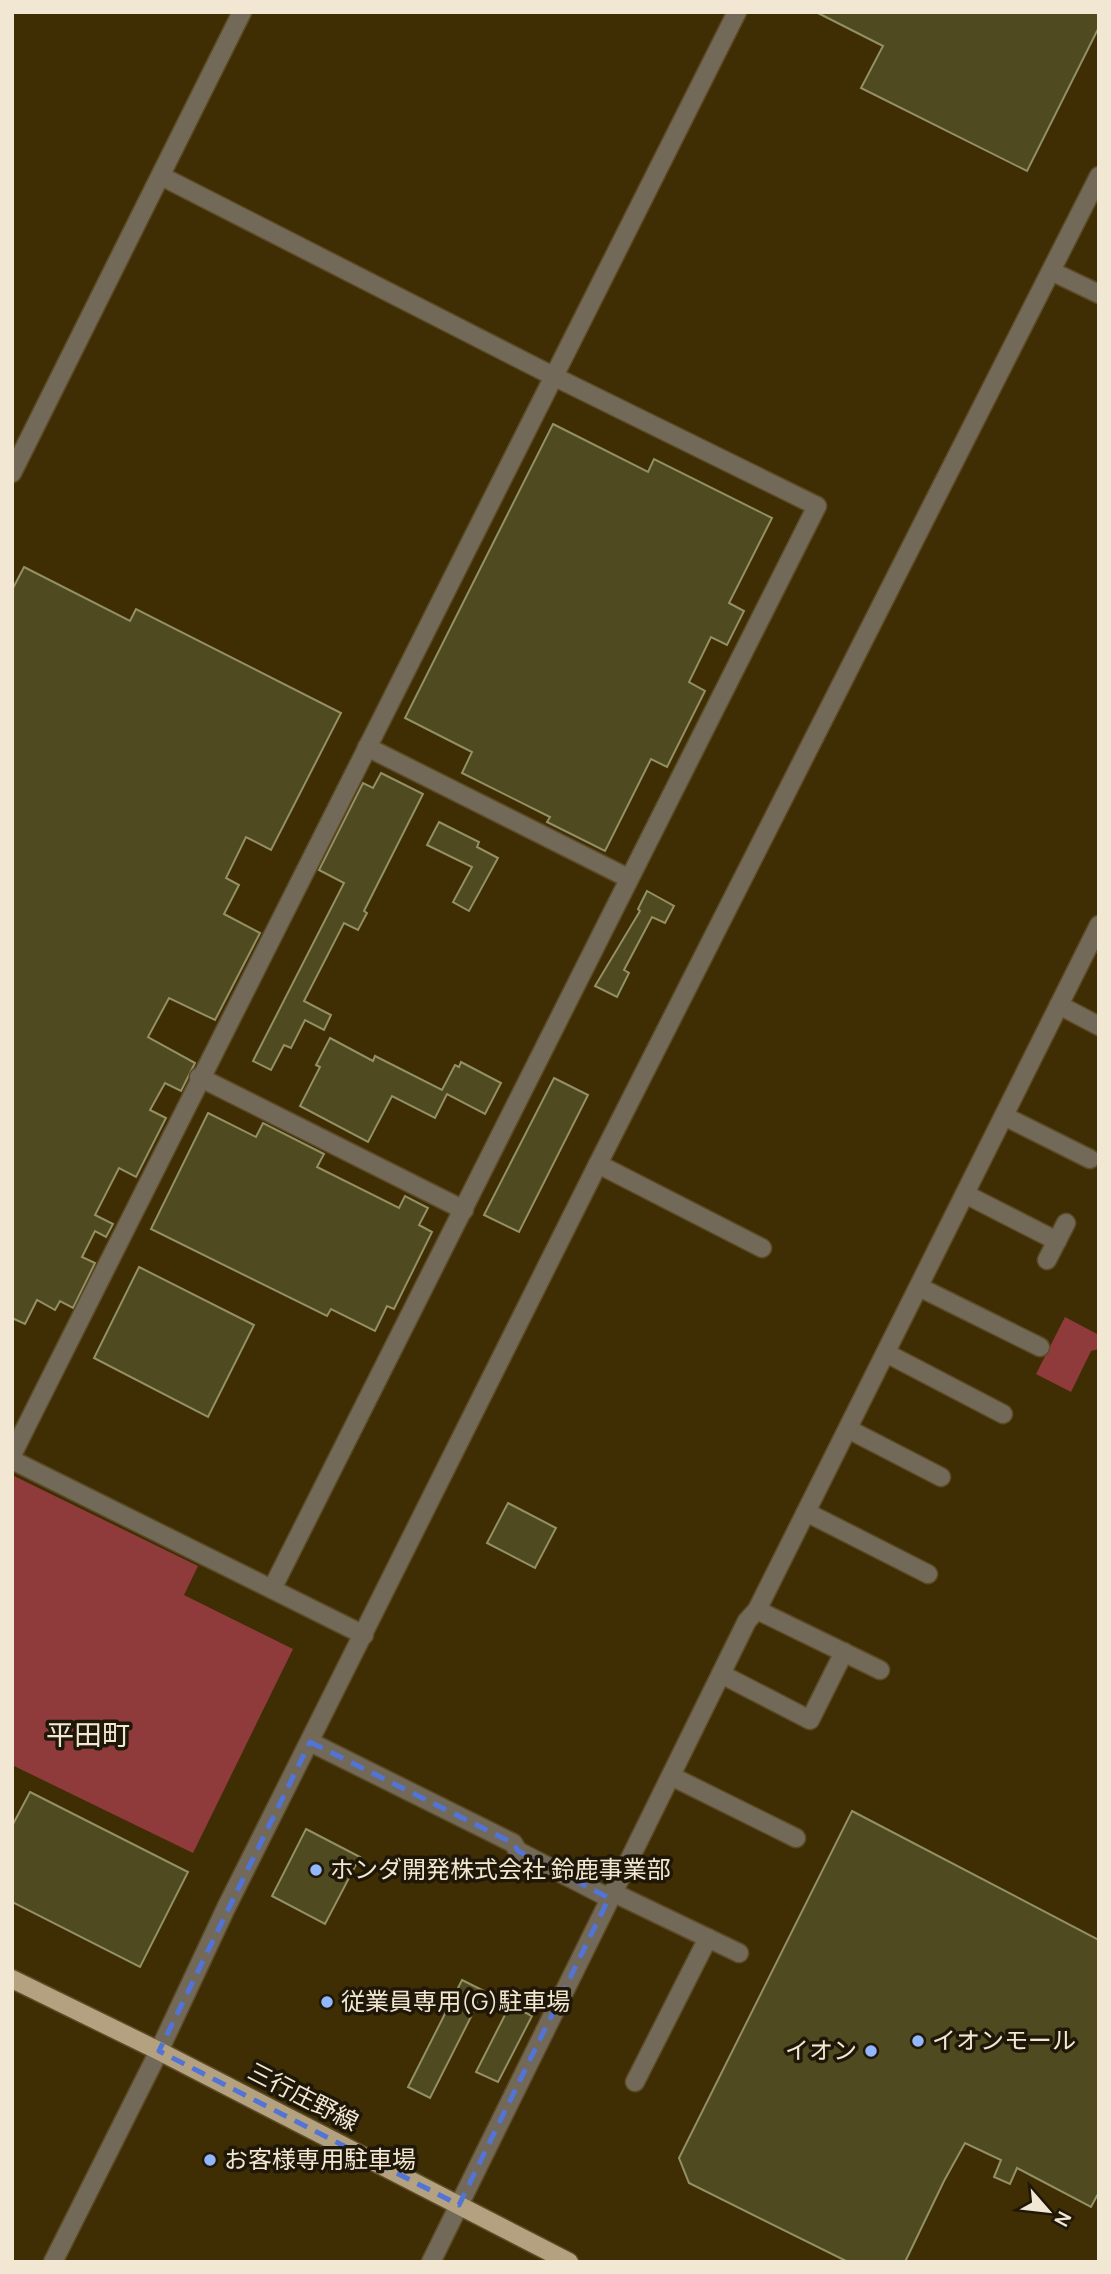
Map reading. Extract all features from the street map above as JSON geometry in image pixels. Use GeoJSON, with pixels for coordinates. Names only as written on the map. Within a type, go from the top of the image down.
{"type":"FeatureCollection","features":[{"type":"Feature","properties":{"kind":"main road","name":"三行庄野線"},"geometry":{"type":"LineString","coordinates":[[12,1979],[159,2051],[569,2262]]}},
{"type":"Feature","properties":{"kind":"street"},"geometry":{"type":"LineString","coordinates":[[12,473],[242,12]]}},
{"type":"Feature","properties":{"kind":"street"},"geometry":{"type":"LineString","coordinates":[[364,1635],[12,1458],[199,1077],[555,377],[737,12]]}},
{"type":"Feature","properties":{"kind":"street"},"geometry":{"type":"LineString","coordinates":[[161,176],[555,377],[817,506],[272,1589]]}},
{"type":"Feature","properties":{"kind":"street"},"geometry":{"type":"LineString","coordinates":[[53,2262],[159,2051],[226,1908],[598,1164],[1099,176]]}},
{"type":"Feature","properties":{"kind":"street"},"geometry":{"type":"LineString","coordinates":[[1051,271],[1099,295]]}},
{"type":"Feature","properties":{"kind":"street"},"geometry":{"type":"LineString","coordinates":[[367,747],[628,877]]}},
{"type":"Feature","properties":{"kind":"street"},"geometry":{"type":"LineString","coordinates":[[430,2262],[747,1621],[757,1609],[1099,925]]}},
{"type":"Feature","properties":{"kind":"street"},"geometry":{"type":"LineString","coordinates":[[1059,1005],[1099,1026]]}},
{"type":"Feature","properties":{"kind":"street"},"geometry":{"type":"LineString","coordinates":[[199,1077],[464,1210]]}},
{"type":"Feature","properties":{"kind":"street"},"geometry":{"type":"LineString","coordinates":[[1004,1116],[1090,1159]]}},
{"type":"Feature","properties":{"kind":"street"},"geometry":{"type":"LineString","coordinates":[[598,1164],[762,1248]]}},
{"type":"Feature","properties":{"kind":"street"},"geometry":{"type":"LineString","coordinates":[[965,1194],[1057,1241]]}},
{"type":"Feature","properties":{"kind":"street"},"geometry":{"type":"LineString","coordinates":[[1047,1260],[1066,1223]]}},
{"type":"Feature","properties":{"kind":"street"},"geometry":{"type":"LineString","coordinates":[[919,1287],[1040,1347]]}},
{"type":"Feature","properties":{"kind":"street"},"geometry":{"type":"LineString","coordinates":[[886,1353],[1003,1414]]}},
{"type":"Feature","properties":{"kind":"street"},"geometry":{"type":"LineString","coordinates":[[848,1429],[942,1477]]}},
{"type":"Feature","properties":{"kind":"street"},"geometry":{"type":"LineString","coordinates":[[806,1512],[928,1574]]}},
{"type":"Feature","properties":{"kind":"street"},"geometry":{"type":"LineString","coordinates":[[757,1609],[880,1670]]}},
{"type":"Feature","properties":{"kind":"street"},"geometry":{"type":"LineString","coordinates":[[721,1674],[810,1720],[844,1652]]}},
{"type":"Feature","properties":{"kind":"street"},"geometry":{"type":"LineString","coordinates":[[310,1742],[513,1843],[518,1851],[739,1953]]}},
{"type":"Feature","properties":{"kind":"street"},"geometry":{"type":"LineString","coordinates":[[671,1776],[796,1838]]}},
{"type":"Feature","properties":{"kind":"street"},"geometry":{"type":"LineString","coordinates":[[635,2082],[708,1938]]}},
{"type":"Feature","properties":{"kind":"highlighted area"},"geometry":{"type":"Polygon","coordinates":[[[310,1742],[513,1843],[518,1851],[609,1898],[459,2205],[159,2051],[310,1742]]]}},
{"type":"Feature","properties":{"kind":"shaded area"},"geometry":{"type":"Polygon","coordinates":[[[1065,1317],[1099,1335],[1099,1349],[1091,1351],[1071,1392],[1036,1374],[1065,1317]]]}},
{"type":"Feature","properties":{"kind":"shaded area"},"geometry":{"type":"Polygon","coordinates":[[[12,1475],[198,1566],[184,1595],[293,1649],[193,1853],[12,1765],[12,1475]]]}},
{"type":"Feature","properties":{"kind":"building"},"geometry":{"type":"Polygon","coordinates":[[[816,12],[1099,12],[1099,27],[1027,171],[861,88],[883,46],[816,12]]]}},
{"type":"Feature","properties":{"kind":"building"},"geometry":{"type":"Polygon","coordinates":[[[553,424],[648,472],[654,459],[772,518],[729,603],[744,611],[727,645],[711,637],[689,682],[705,691],[667,767],[651,759],[605,851],[547,822],[550,817],[462,773],[472,752],[405,718],[553,424]]]}},
{"type":"Feature","properties":{"kind":"building"},"geometry":{"type":"Polygon","coordinates":[[[24,567],[130,621],[136,609],[341,713],[271,850],[246,837],[226,878],[239,885],[224,914],[260,933],[215,1020],[169,998],[148,1037],[195,1063],[181,1091],[165,1083],[150,1110],[166,1118],[136,1177],[119,1168],[95,1215],[113,1224],[106,1237],[95,1231],[82,1257],[95,1263],[73,1308],[60,1301],[55,1310],[37,1300],[25,1324],[12,1318],[12,590],[24,567]]]}},
{"type":"Feature","properties":{"kind":"building"},"geometry":{"type":"Polygon","coordinates":[[[381,773],[423,794],[364,911],[367,913],[358,930],[344,923],[304,1001],[331,1015],[324,1030],[305,1020],[291,1048],[284,1045],[271,1070],[253,1061],[344,883],[319,870],[363,783],[373,788],[381,773]]]}},
{"type":"Feature","properties":{"kind":"building"},"geometry":{"type":"Polygon","coordinates":[[[439,822],[479,842],[477,847],[498,858],[469,911],[453,902],[472,867],[427,845],[439,822]]]}},
{"type":"Feature","properties":{"kind":"building"},"geometry":{"type":"Polygon","coordinates":[[[647,891],[674,906],[665,923],[652,917],[624,970],[629,973],[617,997],[595,986],[640,911],[638,909],[647,891]]]}},
{"type":"Feature","properties":{"kind":"building"},"geometry":{"type":"Polygon","coordinates":[[[330,1038],[373,1061],[375,1056],[442,1090],[455,1065],[459,1067],[461,1062],[501,1083],[485,1114],[447,1094],[435,1118],[392,1096],[368,1142],[300,1106],[320,1067],[316,1065],[330,1038]]]}},
{"type":"Feature","properties":{"kind":"building"},"geometry":{"type":"Polygon","coordinates":[[[554,1078],[588,1095],[519,1232],[484,1215],[554,1078]]]}},
{"type":"Feature","properties":{"kind":"building"},"geometry":{"type":"Polygon","coordinates":[[[208,1113],[256,1137],[263,1123],[324,1154],[317,1167],[399,1208],[405,1196],[428,1208],[419,1225],[432,1232],[394,1309],[387,1306],[375,1331],[331,1309],[327,1316],[151,1229],[208,1113]]]}},
{"type":"Feature","properties":{"kind":"building"},"geometry":{"type":"Polygon","coordinates":[[[139,1267],[254,1325],[208,1417],[94,1358],[139,1267]]]}},
{"type":"Feature","properties":{"kind":"building"},"geometry":{"type":"Polygon","coordinates":[[[508,1503],[556,1528],[535,1568],[487,1543],[508,1503]]]}},
{"type":"Feature","properties":{"kind":"building"},"geometry":{"type":"Polygon","coordinates":[[[30,1792],[188,1872],[140,1967],[12,1902],[12,1826],[30,1792]]]}},
{"type":"Feature","properties":{"kind":"building","name":"イオンモール"},"geometry":{"type":"Polygon","coordinates":[[[852,1811],[1099,1940],[1099,2192],[1091,2207],[1017,2168],[1010,2184],[994,2177],[1001,2160],[965,2143],[905,2262],[848,2262],[689,2183],[679,2158],[852,1811]]]}},
{"type":"Feature","properties":{"kind":"building"},"geometry":{"type":"Polygon","coordinates":[[[306,1829],[360,1857],[325,1924],[272,1896],[306,1829]]]}},
{"type":"Feature","properties":{"kind":"building"},"geometry":{"type":"Polygon","coordinates":[[[462,1980],[484,1991],[430,2098],[408,2087],[462,1980]]]}},
{"type":"Feature","properties":{"kind":"building"},"geometry":{"type":"Polygon","coordinates":[[[510,2005],[532,2016],[498,2082],[476,2072],[510,2005]]]}},
{"type":"Feature","properties":{"kind":"place","name":"ホンダ開発株式会社 鈴鹿事業部"},"geometry":{"type":"Point","coordinates":[316,1870]}},
{"type":"Feature","properties":{"kind":"place","name":"従業員専用(G)駐車場"},"geometry":{"type":"Point","coordinates":[327,2002]}},
{"type":"Feature","properties":{"kind":"place","name":"イオンモール"},"geometry":{"type":"Point","coordinates":[918,2041]}},
{"type":"Feature","properties":{"kind":"place","name":"イオン"},"geometry":{"type":"Point","coordinates":[871,2051]}},
{"type":"Feature","properties":{"kind":"place","name":"お客様専用駐車場"},"geometry":{"type":"Point","coordinates":[210,2160]}},
{"type":"Feature","properties":{"kind":"district","name":"平田町"},"geometry":{"type":"Point","coordinates":[88,1735]}}]}
